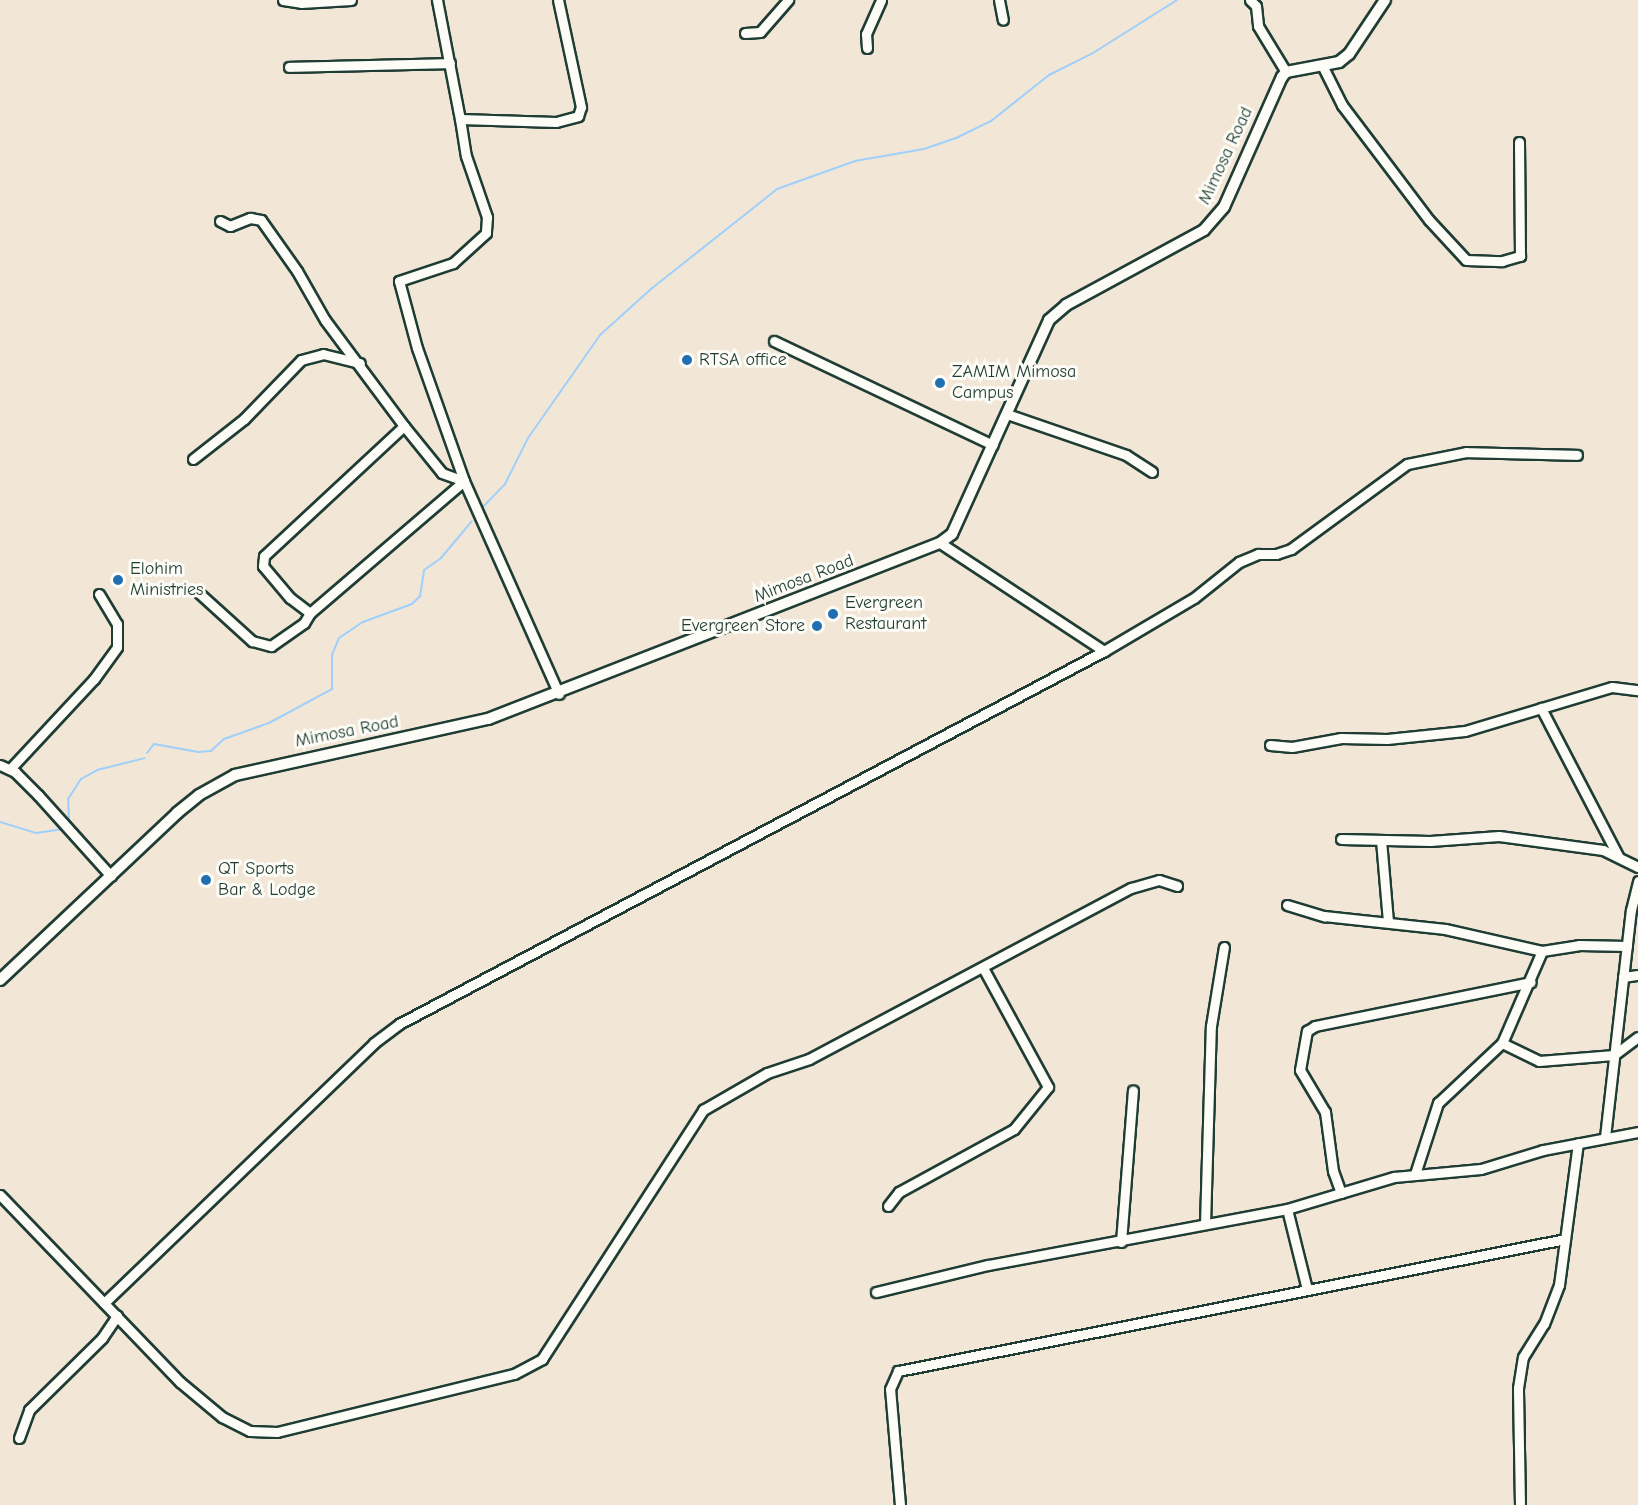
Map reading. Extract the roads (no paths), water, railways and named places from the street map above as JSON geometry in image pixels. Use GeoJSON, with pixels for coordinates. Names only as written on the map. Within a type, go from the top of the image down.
{"type":"FeatureCollection","features":[{"type":"Feature","properties":{"kind":"street"},"geometry":{"type":"LineString","coordinates":[[283,0],[301,3],[351,0]]}},
{"type":"Feature","properties":{"kind":"street"},"geometry":{"type":"LineString","coordinates":[[437,0],[466,156],[487,217],[486,233],[453,263],[399,281],[417,348],[464,481],[559,694]]}},
{"type":"Feature","properties":{"kind":"street"},"geometry":{"type":"LineString","coordinates":[[460,119],[556,122],[578,116],[581,107],[558,0]]}},
{"type":"Feature","properties":{"kind":"street"},"geometry":{"type":"LineString","coordinates":[[745,33],[760,32],[788,0]]}},
{"type":"Feature","properties":{"kind":"street"},"geometry":{"type":"LineString","coordinates":[[867,48],[866,34],[881,0]]}},
{"type":"Feature","properties":{"kind":"street"},"geometry":{"type":"LineString","coordinates":[[999,0],[1003,20]]}},
{"type":"Feature","properties":{"kind":"street"},"geometry":{"type":"LineString","coordinates":[[1250,0],[1256,6],[1257,26],[1286,72],[1339,62],[1349,54],[1385,0]]}},
{"type":"Feature","properties":{"kind":"street"},"geometry":{"type":"LineString","coordinates":[[289,67],[450,63]]}},
{"type":"Feature","properties":{"kind":"street"},"geometry":{"type":"LineString","coordinates":[[1322,65],[1342,105],[1429,220],[1466,260],[1502,261],[1520,256],[1519,142]]}},
{"type":"Feature","properties":{"kind":"street","name":"Mimosa Road"},"geometry":{"type":"LineString","coordinates":[[0,980],[199,795],[235,775],[286,760],[462,727],[559,694],[940,543],[952,534],[1049,320],[1066,305],[1194,238],[1215,220],[1231,192],[1275,87],[1286,72]]}},
{"type":"Feature","properties":{"kind":"street"},"geometry":{"type":"LineString","coordinates":[[220,221],[230,226],[249,219],[261,220],[297,271],[325,320],[360,363],[404,426],[442,473],[464,481]]}},
{"type":"Feature","properties":{"kind":"street"},"geometry":{"type":"LineString","coordinates":[[774,341],[993,446]]}},
{"type":"Feature","properties":{"kind":"street"},"geometry":{"type":"LineString","coordinates":[[193,459],[244,419],[301,360],[323,354],[360,363]]}},
{"type":"Feature","properties":{"kind":"street"},"geometry":{"type":"LineString","coordinates":[[1007,414],[1126,455],[1152,472]]}},
{"type":"Feature","properties":{"kind":"street"},"geometry":{"type":"LineString","coordinates":[[310,613],[290,598],[264,566],[264,556],[404,426]]}},
{"type":"Feature","properties":{"kind":"street"},"geometry":{"type":"LineString","coordinates":[[104,1303],[374,1043],[399,1024],[1104,651],[1194,598],[1239,562],[1258,554],[1276,554],[1291,549],[1407,464],[1466,452],[1577,455]]}},
{"type":"Feature","properties":{"kind":"street"},"geometry":{"type":"LineString","coordinates":[[199,593],[260,645],[271,646],[304,623],[310,613],[464,481]]}},
{"type":"Feature","properties":{"kind":"street"},"geometry":{"type":"LineString","coordinates":[[940,543],[1104,651]]}},
{"type":"Feature","properties":{"kind":"street"},"geometry":{"type":"LineString","coordinates":[[10,769],[94,679],[117,648],[117,624],[99,594]]}},
{"type":"Feature","properties":{"kind":"street"},"geometry":{"type":"LineString","coordinates":[[1270,745],[1292,747],[1341,738],[1436,735],[1474,729],[1612,687],[1638,690]]}},
{"type":"Feature","properties":{"kind":"street"},"geometry":{"type":"LineString","coordinates":[[1541,708],[1618,856]]}},
{"type":"Feature","properties":{"kind":"street"},"geometry":{"type":"LineString","coordinates":[[0,765],[10,769],[111,876]]}},
{"type":"Feature","properties":{"kind":"street"},"geometry":{"type":"LineString","coordinates":[[1341,839],[1430,841],[1491,835],[1618,856],[1638,867]]}},
{"type":"Feature","properties":{"kind":"street"},"geometry":{"type":"LineString","coordinates":[[1381,840],[1388,922]]}},
{"type":"Feature","properties":{"kind":"street"},"geometry":{"type":"LineString","coordinates":[[0,1195],[202,1402],[222,1417],[263,1434],[525,1370],[542,1359],[703,1110],[767,1073],[809,1059],[1131,888],[1158,880],[1177,886]]}},
{"type":"Feature","properties":{"kind":"street"},"geometry":{"type":"LineString","coordinates":[[1605,1137],[1623,976],[1638,881]]}},
{"type":"Feature","properties":{"kind":"street"},"geometry":{"type":"LineString","coordinates":[[1287,905],[1324,916],[1450,930],[1506,946],[1542,951],[1579,945],[1627,946]]}},
{"type":"Feature","properties":{"kind":"street"},"geometry":{"type":"LineString","coordinates":[[1205,1224],[1211,1026],[1224,947]]}},
{"type":"Feature","properties":{"kind":"street"},"geometry":{"type":"LineString","coordinates":[[1415,1174],[1438,1103],[1502,1043],[1531,982],[1542,951]]}},
{"type":"Feature","properties":{"kind":"street"},"geometry":{"type":"LineString","coordinates":[[888,1206],[899,1192],[1014,1129],[1048,1087],[983,968]]}},
{"type":"Feature","properties":{"kind":"street"},"geometry":{"type":"LineString","coordinates":[[1623,976],[1638,975]]}},
{"type":"Feature","properties":{"kind":"street"},"geometry":{"type":"LineString","coordinates":[[1341,1193],[1333,1171],[1325,1112],[1300,1070],[1307,1031],[1315,1026],[1531,982]]}},
{"type":"Feature","properties":{"kind":"street"},"geometry":{"type":"LineString","coordinates":[[1502,1043],[1539,1061],[1614,1055],[1638,1037]]}},
{"type":"Feature","properties":{"kind":"street"},"geometry":{"type":"LineString","coordinates":[[1121,1242],[1133,1090]]}},
{"type":"Feature","properties":{"kind":"street"},"geometry":{"type":"LineString","coordinates":[[876,1292],[988,1265],[1121,1242],[1287,1209],[1415,1174],[1481,1169],[1578,1143],[1638,1132]]}},
{"type":"Feature","properties":{"kind":"street"},"geometry":{"type":"LineString","coordinates":[[1520,1505],[1518,1388],[1523,1357],[1544,1324],[1559,1284],[1578,1143]]}},
{"type":"Feature","properties":{"kind":"street"},"geometry":{"type":"LineString","coordinates":[[1287,1209],[1307,1289]]}},
{"type":"Feature","properties":{"kind":"street"},"geometry":{"type":"LineString","coordinates":[[900,1505],[890,1389],[898,1371],[1565,1239]]}},
{"type":"Feature","properties":{"kind":"street"},"geometry":{"type":"LineString","coordinates":[[19,1438],[29,1410],[102,1338],[117,1316]]}},
{"type":"Feature","properties":{"kind":"waterway"},"geometry":{"type":"LineString","coordinates":[[480,510],[505,484],[528,438],[600,335],[651,289],[777,189],[855,161],[924,149],[958,137],[991,121],[1049,75],[1093,53],[1177,0]]}},
{"type":"Feature","properties":{"kind":"waterway"},"geometry":{"type":"LineString","coordinates":[[147,753],[154,744],[198,752],[211,751],[224,739],[269,723],[332,689],[332,655],[339,638],[363,622],[412,604],[420,596],[424,570],[441,558],[472,521]]}},
{"type":"Feature","properties":{"kind":"waterway"},"geometry":{"type":"LineString","coordinates":[[69,823],[68,799],[81,779],[97,770],[145,758]]}},
{"type":"Feature","properties":{"kind":"waterway"},"geometry":{"type":"LineString","coordinates":[[0,822],[36,833],[64,829]]}},
{"type":"Feature","properties":{"kind":"place","name":"RTSA office"},"geometry":{"type":"Point","coordinates":[687,360]}},
{"type":"Feature","properties":{"kind":"place","name":"ZAMIM Mimosa Campus"},"geometry":{"type":"Point","coordinates":[940,383]}},
{"type":"Feature","properties":{"kind":"place","name":"Elohim Ministries"},"geometry":{"type":"Point","coordinates":[118,580]}},
{"type":"Feature","properties":{"kind":"place","name":"Evergreen Restaurant"},"geometry":{"type":"Point","coordinates":[833,614]}},
{"type":"Feature","properties":{"kind":"place","name":"Evergreen Store"},"geometry":{"type":"Point","coordinates":[817,626]}},
{"type":"Feature","properties":{"kind":"place","name":"QT Sports Bar & Lodge"},"geometry":{"type":"Point","coordinates":[206,880]}}]}
